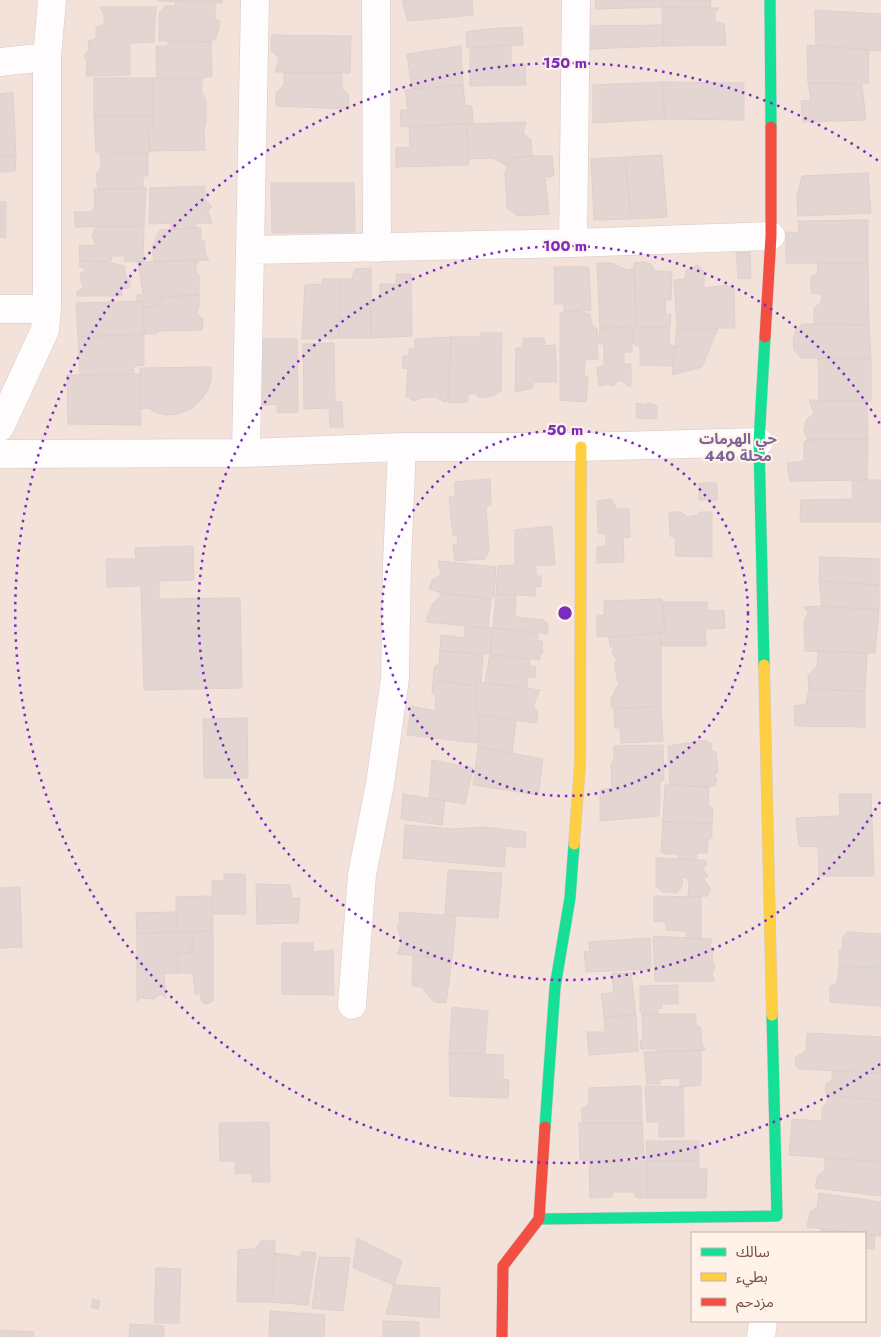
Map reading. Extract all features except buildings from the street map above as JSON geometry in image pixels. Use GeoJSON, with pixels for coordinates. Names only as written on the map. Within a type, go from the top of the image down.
{"type":"FeatureCollection","features":[{"type":"Feature","properties":{"kind":"street"},"geometry":{"type":"LineString","coordinates":[[0,427],[45,330],[48,309],[47,57],[52,0]]}},
{"type":"Feature","properties":{"kind":"street"},"geometry":{"type":"LineString","coordinates":[[246,452],[255,0]]}},
{"type":"Feature","properties":{"kind":"street"},"geometry":{"type":"LineString","coordinates":[[376,0],[377,248]]}},
{"type":"Feature","properties":{"kind":"street"},"geometry":{"type":"LineString","coordinates":[[573,243],[576,0]]}},
{"type":"Feature","properties":{"kind":"street"},"geometry":{"type":"LineString","coordinates":[[539,1219],[776,1225],[759,442],[771,236],[770,0]]}},
{"type":"Feature","properties":{"kind":"street"},"geometry":{"type":"LineString","coordinates":[[0,62],[47,57]]}},
{"type":"Feature","properties":{"kind":"street"},"geometry":{"type":"LineString","coordinates":[[251,250],[573,243],[771,236]]}},
{"type":"Feature","properties":{"kind":"street"},"geometry":{"type":"LineString","coordinates":[[0,309],[48,309]]}},
{"type":"Feature","properties":{"kind":"street"},"geometry":{"type":"LineString","coordinates":[[0,454],[246,452],[402,447],[581,447],[759,442]]}},
{"type":"Feature","properties":{"kind":"street"},"geometry":{"type":"LineString","coordinates":[[352,1004],[362,876],[380,784],[395,678],[402,447]]}},
{"type":"Feature","properties":{"kind":"street"},"geometry":{"type":"LineString","coordinates":[[502,1337],[503,1266],[539,1219],[555,987],[570,898],[580,766],[581,447]]}},
{"type":"Feature","properties":{"kind":"street"},"geometry":{"type":"LineString","coordinates":[[761,1337],[762,1322]]}},
{"type":"Feature","properties":{"kind":"shaded area"},"geometry":{"type":"Polygon","coordinates":[[[0,0],[881,0],[881,1337],[0,1337],[0,0]]]}},
{"type":"Feature","properties":{"kind":"traffic: fast"},"geometry":{"type":"LineString","coordinates":[[770,0],[771,127]]}},
{"type":"Feature","properties":{"kind":"traffic: fast"},"geometry":{"type":"LineString","coordinates":[[764,665],[759,442],[765,337]]}},
{"type":"Feature","properties":{"kind":"traffic: fast"},"geometry":{"type":"LineString","coordinates":[[545,1127],[555,987],[570,898],[574,844]]}},
{"type":"Feature","properties":{"kind":"traffic: fast"},"geometry":{"type":"LineString","coordinates":[[539,1219],[777,1216],[772,1015]]}},
{"type":"Feature","properties":{"kind":"traffic: slow"},"geometry":{"type":"LineString","coordinates":[[574,844],[580,766],[581,447]]}},
{"type":"Feature","properties":{"kind":"traffic: slow"},"geometry":{"type":"LineString","coordinates":[[764,665],[772,1015]]}},
{"type":"Feature","properties":{"kind":"traffic: jam"},"geometry":{"type":"LineString","coordinates":[[765,337],[771,236],[771,127]]}},
{"type":"Feature","properties":{"kind":"traffic: jam"},"geometry":{"type":"LineString","coordinates":[[502,1337],[503,1266],[539,1219],[545,1127]]}},
{"type":"Feature","properties":{"kind":"district","name":"حي الهرمات محلة 440"},"geometry":{"type":"Point","coordinates":[738,448]}}]}
